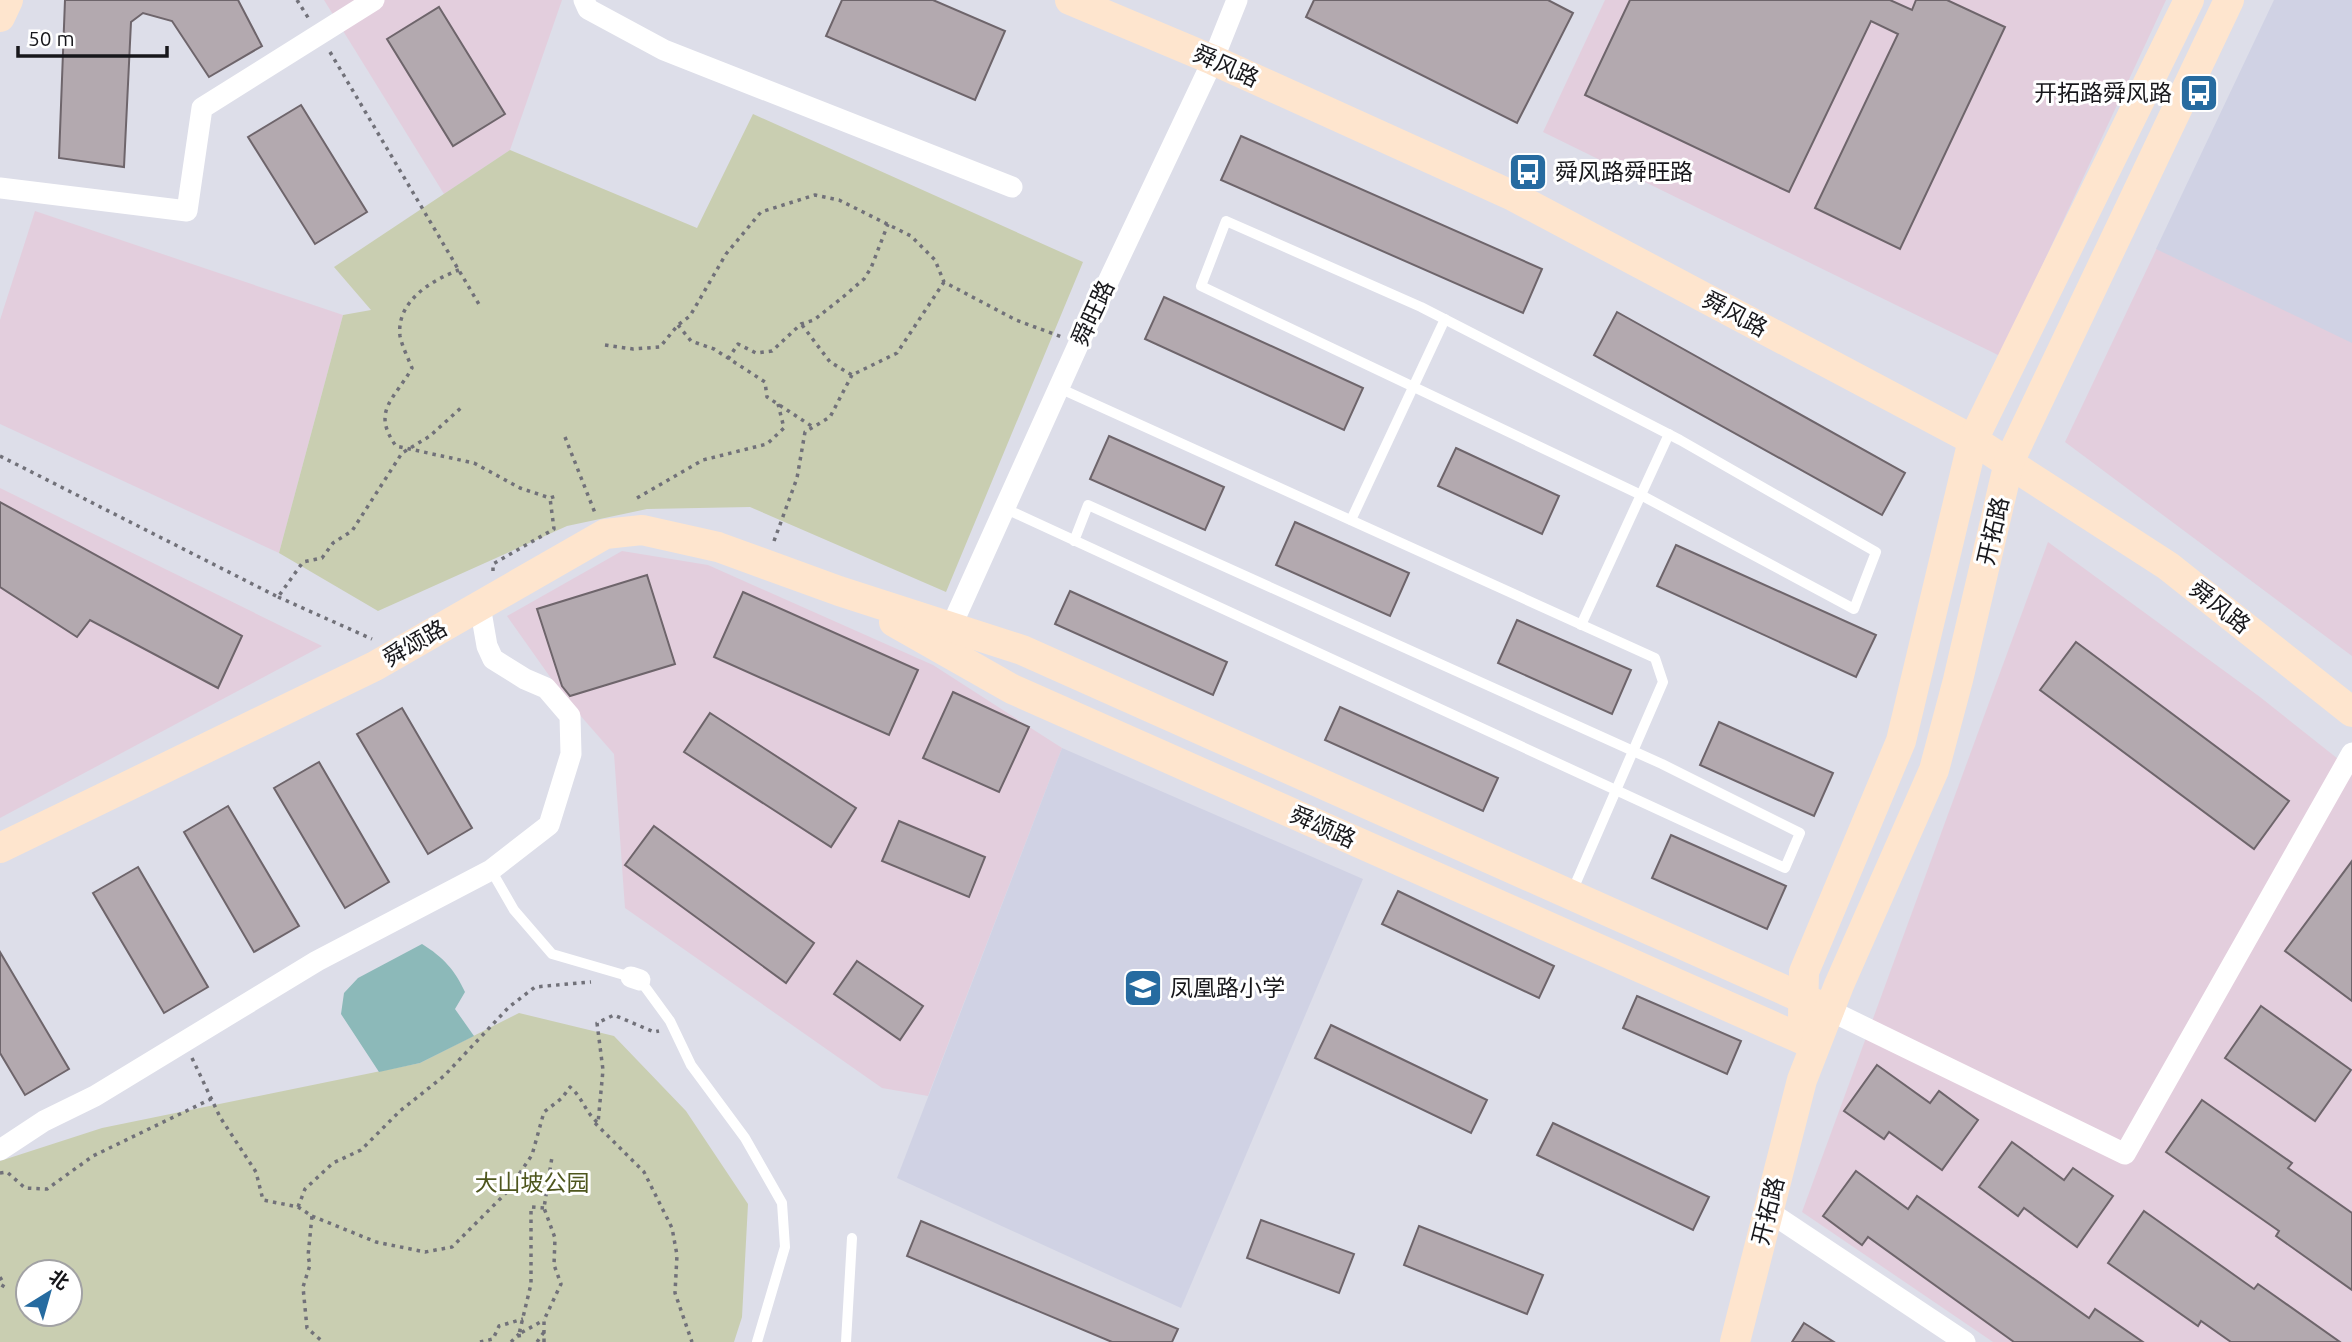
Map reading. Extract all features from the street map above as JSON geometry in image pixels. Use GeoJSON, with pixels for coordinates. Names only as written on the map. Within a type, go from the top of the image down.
{"type":"FeatureCollection","features":[{"type":"Feature","properties":{"kind":"main road"},"geometry":{"type":"LineString","coordinates":[[0,17],[8,0]]}},
{"type":"Feature","properties":{"kind":"main road","name":"舜风路"},"geometry":{"type":"LineString","coordinates":[[1070,0],[1213,60],[1511,195],[1973,440],[2168,566],[2352,712]]}},
{"type":"Feature","properties":{"kind":"main road","name":"开拓路"},"geometry":{"type":"LineString","coordinates":[[1816,1004],[1804,971],[1901,741],[1973,440],[2189,0]]}},
{"type":"Feature","properties":{"kind":"main road","name":"开拓路"},"geometry":{"type":"LineString","coordinates":[[1738,1340],[1802,1080],[1816,1004],[1934,770],[2009,462],[2229,0]]}},
{"type":"Feature","properties":{"kind":"main road","name":"舜颂路"},"geometry":{"type":"LineString","coordinates":[[0,848],[400,652],[605,534],[642,530],[718,547],[839,591],[1022,650],[1816,1004]]}},
{"type":"Feature","properties":{"kind":"main road","name":"舜颂路"},"geometry":{"type":"LineString","coordinates":[[839,591],[1012,689],[1809,1042]]}},
{"type":"Feature","properties":{"kind":"street"},"geometry":{"type":"LineString","coordinates":[[0,188],[187,211],[202,108],[374,0]]}},
{"type":"Feature","properties":{"kind":"street"},"geometry":{"type":"LineString","coordinates":[[584,0],[588,9],[663,50],[1012,187]]}},
{"type":"Feature","properties":{"kind":"street","name":"舜旺路"},"geometry":{"type":"LineString","coordinates":[[951,627],[1079,343],[1213,60],[1237,0]]}},
{"type":"Feature","properties":{"kind":"street"},"geometry":{"type":"LineString","coordinates":[[0,1150],[44,1121],[95,1096],[317,961],[491,870],[549,825],[571,754],[570,716],[546,688],[494,659],[487,646],[487,602]]}},
{"type":"Feature","properties":{"kind":"street"},"geometry":{"type":"LineString","coordinates":[[1816,1004],[2126,1154],[2352,753]]}},
{"type":"Feature","properties":{"kind":"street"},"geometry":{"type":"LineString","coordinates":[[1768,1211],[1965,1342]]}},
{"type":"Feature","properties":{"kind":"lane"},"geometry":{"type":"LineString","coordinates":[[1226,221],[1445,320],[1669,434],[1876,552],[1854,609],[1639,494],[1414,387],[1201,286],[1226,221]]}},
{"type":"Feature","properties":{"kind":"lane"},"geometry":{"type":"LineString","coordinates":[[1351,520],[1445,320]]}},
{"type":"Feature","properties":{"kind":"lane"},"geometry":{"type":"LineString","coordinates":[[1059,388],[1654,658],[1663,682],[1571,895]]}},
{"type":"Feature","properties":{"kind":"lane"},"geometry":{"type":"LineString","coordinates":[[1581,625],[1639,494],[1669,434]]}},
{"type":"Feature","properties":{"kind":"lane"},"geometry":{"type":"LineString","coordinates":[[1004,508],[1074,541],[1616,792],[1785,868],[1800,833],[1633,751],[1088,505],[1074,541]]}},
{"type":"Feature","properties":{"kind":"lane"},"geometry":{"type":"LineString","coordinates":[[491,870],[514,910],[552,954],[636,979],[668,1019],[691,1065],[745,1138],[782,1203],[786,1247],[757,1342]]}},
{"type":"Feature","properties":{"kind":"lane"},"geometry":{"type":"LineString","coordinates":[[846,1342],[852,1238]]}},
{"type":"Feature","properties":{"kind":"path"},"geometry":{"type":"LineString","coordinates":[[297,0],[480,306]]}},
{"type":"Feature","properties":{"kind":"path"},"geometry":{"type":"LineString","coordinates":[[605,345],[633,349],[660,347],[678,325],[690,316],[726,254],[761,212],[815,195],[839,200],[911,236],[934,260],[944,282],[1016,320],[1079,343]]}},
{"type":"Feature","properties":{"kind":"path"},"geometry":{"type":"LineString","coordinates":[[728,359],[738,344],[755,354],[772,351],[801,324],[814,320],[864,279],[888,224]]}},
{"type":"Feature","properties":{"kind":"path"},"geometry":{"type":"LineString","coordinates":[[459,270],[430,281],[405,309],[400,335],[412,368],[384,412],[384,429],[396,446],[474,463],[520,488],[550,498],[556,496]]}},
{"type":"Feature","properties":{"kind":"path"},"geometry":{"type":"LineString","coordinates":[[765,564],[797,478],[805,432],[830,417],[852,375],[897,353],[944,282]]}},
{"type":"Feature","properties":{"kind":"path"},"geometry":{"type":"LineString","coordinates":[[801,324],[830,362],[852,375]]}},
{"type":"Feature","properties":{"kind":"path"},"geometry":{"type":"LineString","coordinates":[[678,325],[691,341],[714,349],[765,382],[767,397],[813,427]]}},
{"type":"Feature","properties":{"kind":"path"},"geometry":{"type":"LineString","coordinates":[[636,498],[703,460],[767,444],[784,428],[778,404]]}},
{"type":"Feature","properties":{"kind":"path"},"geometry":{"type":"LineString","coordinates":[[278,597],[303,562],[322,558],[332,543],[352,531],[387,473],[409,449],[430,436],[463,406]]}},
{"type":"Feature","properties":{"kind":"path"},"geometry":{"type":"LineString","coordinates":[[565,436],[605,534]]}},
{"type":"Feature","properties":{"kind":"path"},"geometry":{"type":"LineString","coordinates":[[0,456],[278,597],[400,652]]}},
{"type":"Feature","properties":{"kind":"path"},"geometry":{"type":"LineString","coordinates":[[487,602],[493,564],[554,529],[550,498]]}},
{"type":"Feature","properties":{"kind":"path"},"geometry":{"type":"LineString","coordinates":[[298,1207],[304,1189],[333,1163],[361,1150],[400,1111],[444,1076],[509,1007],[534,987],[636,979]]}},
{"type":"Feature","properties":{"kind":"path"},"geometry":{"type":"LineString","coordinates":[[586,1113],[598,1123],[603,1070],[597,1023],[614,1014],[654,1032],[663,1029],[668,1019]]}},
{"type":"Feature","properties":{"kind":"path"},"geometry":{"type":"LineString","coordinates":[[183,1043],[237,1145],[256,1172],[263,1200],[298,1207],[312,1216],[376,1242],[425,1252],[452,1247],[507,1192],[533,1155],[544,1112],[562,1098],[570,1087],[583,1101],[586,1113],[644,1172],[673,1228],[677,1255],[675,1293],[692,1342]]}},
{"type":"Feature","properties":{"kind":"path"},"geometry":{"type":"LineString","coordinates":[[0,1173],[7,1172],[25,1188],[47,1189],[93,1156],[213,1098]]}},
{"type":"Feature","properties":{"kind":"path"},"geometry":{"type":"LineString","coordinates":[[544,1342],[544,1320],[561,1284],[554,1265],[555,1238],[544,1208],[552,1157]]}},
{"type":"Feature","properties":{"kind":"path"},"geometry":{"type":"LineString","coordinates":[[520,1342],[519,1334],[531,1283],[531,1207],[544,1208]]}},
{"type":"Feature","properties":{"kind":"path"},"geometry":{"type":"LineString","coordinates":[[312,1216],[308,1256],[310,1265],[303,1287],[307,1328],[323,1342]]}},
{"type":"Feature","properties":{"kind":"path"},"geometry":{"type":"LineString","coordinates":[[0,1277],[4,1284],[0,1291]]}},
{"type":"Feature","properties":{"kind":"path"},"geometry":{"type":"LineString","coordinates":[[480,1342],[493,1340],[499,1326],[523,1319]]}},
{"type":"Feature","properties":{"kind":"path"},"geometry":{"type":"LineString","coordinates":[[511,1342],[519,1334],[544,1320]]}},
{"type":"Feature","properties":{"kind":"path"},"geometry":{"type":"LineString","coordinates":[[537,1342],[544,1332]]}},
{"type":"Feature","properties":{"kind":"shaded area"},"geometry":{"type":"Polygon","coordinates":[[[324,0],[562,0],[510,150],[444,194],[324,0]]]}},
{"type":"Feature","properties":{"kind":"shaded area"},"geometry":{"type":"Polygon","coordinates":[[[1605,0],[2166,0],[2000,356],[1543,132],[1605,0]]]}},
{"type":"Feature","properties":{"kind":"shaded area"},"geometry":{"type":"Polygon","coordinates":[[[2274,0],[2352,0],[2352,343],[2156,249],[2274,0]]]}},
{"type":"Feature","properties":{"kind":"shaded area"},"geometry":{"type":"Polygon","coordinates":[[[35,211],[343,315],[279,553],[0,424],[0,320],[35,211]]]}},
{"type":"Feature","properties":{"kind":"shaded area"},"geometry":{"type":"Polygon","coordinates":[[[2157,248],[2352,342],[2352,656],[2065,442],[2157,248]]]}},
{"type":"Feature","properties":{"kind":"shaded area"},"geometry":{"type":"Polygon","coordinates":[[[0,488],[322,646],[0,818],[0,488]]]}},
{"type":"Feature","properties":{"kind":"shaded area"},"geometry":{"type":"Polygon","coordinates":[[[2048,542],[2260,697],[2352,770],[2352,1342],[1993,1342],[1802,1212],[2048,542]]]}},
{"type":"Feature","properties":{"kind":"shaded area"},"geometry":{"type":"Polygon","coordinates":[[[622,551],[708,565],[933,665],[1062,748],[928,1096],[882,1088],[625,908],[614,754],[565,698],[507,616],[622,551]]]}},
{"type":"Feature","properties":{"kind":"shaded area","name":"凤凰路小学"},"geometry":{"type":"Polygon","coordinates":[[[1062,748],[1363,879],[1181,1308],[897,1178],[1062,748]]]}},
{"type":"Feature","properties":{"kind":"shaded area"},"geometry":{"type":"Polygon","coordinates":[[[422,944],[448,965],[461,984],[465,992],[455,1009],[474,1036],[420,1063],[379,1072],[341,1014],[344,993],[358,978],[422,944]]]}},
{"type":"Feature","properties":{"kind":"green space"},"geometry":{"type":"Polygon","coordinates":[[[753,114],[1083,262],[946,592],[750,507],[647,509],[567,526],[378,611],[279,553],[343,315],[371,310],[334,267],[510,150],[697,228],[753,114]]]}},
{"type":"Feature","properties":{"kind":"green space","name":"大山坡公园"},"geometry":{"type":"Polygon","coordinates":[[[519,1013],[614,1036],[686,1111],[748,1204],[742,1317],[734,1342],[0,1342],[0,1161],[102,1128],[420,1063],[519,1013]]]}},
{"type":"Feature","properties":{"kind":"building"},"geometry":{"type":"Polygon","coordinates":[[[65,0],[238,0],[262,46],[209,77],[172,21],[143,13],[131,22],[124,167],[59,158],[65,0]]]}},
{"type":"Feature","properties":{"kind":"building"},"geometry":{"type":"Polygon","coordinates":[[[842,0],[933,0],[1005,31],[975,100],[826,36],[842,0]]]}},
{"type":"Feature","properties":{"kind":"building"},"geometry":{"type":"Polygon","coordinates":[[[1314,0],[1548,0],[1573,13],[1517,123],[1306,17],[1314,0]]]}},
{"type":"Feature","properties":{"kind":"building"},"geometry":{"type":"Polygon","coordinates":[[[1630,0],[1890,0],[1912,10],[1916,0],[1947,0],[2005,27],[1900,249],[1815,208],[1898,34],[1871,21],[1789,192],[1585,95],[1630,0]]]}},
{"type":"Feature","properties":{"kind":"building"},"geometry":{"type":"Polygon","coordinates":[[[439,7],[505,114],[453,146],[387,39],[439,7]]]}},
{"type":"Feature","properties":{"kind":"building"},"geometry":{"type":"Polygon","coordinates":[[[301,105],[367,212],[315,244],[248,137],[301,105]]]}},
{"type":"Feature","properties":{"kind":"building"},"geometry":{"type":"Polygon","coordinates":[[[1241,136],[1542,269],[1523,313],[1221,180],[1241,136]]]}},
{"type":"Feature","properties":{"kind":"building"},"geometry":{"type":"Polygon","coordinates":[[[1164,297],[1363,388],[1344,430],[1145,339],[1164,297]]]}},
{"type":"Feature","properties":{"kind":"building"},"geometry":{"type":"Polygon","coordinates":[[[1617,312],[1905,473],[1882,515],[1594,355],[1617,312]]]}},
{"type":"Feature","properties":{"kind":"building"},"geometry":{"type":"Polygon","coordinates":[[[1109,436],[1224,487],[1205,530],[1090,479],[1109,436]]]}},
{"type":"Feature","properties":{"kind":"building"},"geometry":{"type":"Polygon","coordinates":[[[1456,448],[1559,496],[1542,534],[1438,486],[1456,448]]]}},
{"type":"Feature","properties":{"kind":"building"},"geometry":{"type":"Polygon","coordinates":[[[0,502],[242,636],[218,688],[90,620],[77,637],[0,587],[0,502]]]}},
{"type":"Feature","properties":{"kind":"building"},"geometry":{"type":"Polygon","coordinates":[[[1295,522],[1409,573],[1390,616],[1276,565],[1295,522]]]}},
{"type":"Feature","properties":{"kind":"building"},"geometry":{"type":"Polygon","coordinates":[[[1676,545],[1876,635],[1856,677],[1657,586],[1676,545]]]}},
{"type":"Feature","properties":{"kind":"building"},"geometry":{"type":"Polygon","coordinates":[[[647,575],[675,664],[570,696],[562,686],[537,609],[647,575]]]}},
{"type":"Feature","properties":{"kind":"building"},"geometry":{"type":"Polygon","coordinates":[[[1070,591],[1227,662],[1213,695],[1055,624],[1070,591]]]}},
{"type":"Feature","properties":{"kind":"building"},"geometry":{"type":"Polygon","coordinates":[[[743,592],[918,670],[889,735],[714,657],[743,592]]]}},
{"type":"Feature","properties":{"kind":"building"},"geometry":{"type":"Polygon","coordinates":[[[1517,620],[1631,670],[1612,714],[1498,663],[1517,620]]]}},
{"type":"Feature","properties":{"kind":"building"},"geometry":{"type":"Polygon","coordinates":[[[2076,642],[2289,801],[2254,849],[2040,690],[2076,642]]]}},
{"type":"Feature","properties":{"kind":"building"},"geometry":{"type":"Polygon","coordinates":[[[953,692],[1029,727],[999,792],[923,758],[953,692]]]}},
{"type":"Feature","properties":{"kind":"building"},"geometry":{"type":"Polygon","coordinates":[[[1340,707],[1498,778],[1483,811],[1325,740],[1340,707]]]}},
{"type":"Feature","properties":{"kind":"building"},"geometry":{"type":"Polygon","coordinates":[[[402,708],[472,828],[428,854],[357,734],[402,708]]]}},
{"type":"Feature","properties":{"kind":"building"},"geometry":{"type":"Polygon","coordinates":[[[710,713],[856,808],[831,847],[684,752],[710,713]]]}},
{"type":"Feature","properties":{"kind":"building"},"geometry":{"type":"Polygon","coordinates":[[[1719,722],[1833,773],[1814,816],[1700,765],[1719,722]]]}},
{"type":"Feature","properties":{"kind":"building"},"geometry":{"type":"Polygon","coordinates":[[[319,762],[389,882],[345,908],[274,788],[319,762]]]}},
{"type":"Feature","properties":{"kind":"building"},"geometry":{"type":"Polygon","coordinates":[[[228,806],[299,926],[254,952],[184,832],[228,806]]]}},
{"type":"Feature","properties":{"kind":"building"},"geometry":{"type":"Polygon","coordinates":[[[899,821],[985,857],[969,897],[882,861],[899,821]]]}},
{"type":"Feature","properties":{"kind":"building"},"geometry":{"type":"Polygon","coordinates":[[[654,826],[814,943],[786,983],[625,865],[654,826]]]}},
{"type":"Feature","properties":{"kind":"building"},"geometry":{"type":"Polygon","coordinates":[[[1671,835],[1786,886],[1767,929],[1652,878],[1671,835]]]}},
{"type":"Feature","properties":{"kind":"building"},"geometry":{"type":"Polygon","coordinates":[[[2352,861],[2352,1001],[2285,951],[2352,861]]]}},
{"type":"Feature","properties":{"kind":"building"},"geometry":{"type":"Polygon","coordinates":[[[138,867],[208,987],[164,1013],[93,893],[138,867]]]}},
{"type":"Feature","properties":{"kind":"building"},"geometry":{"type":"Polygon","coordinates":[[[1398,891],[1554,966],[1539,998],[1382,924],[1398,891]]]}},
{"type":"Feature","properties":{"kind":"building"},"geometry":{"type":"Polygon","coordinates":[[[0,952],[69,1069],[25,1095],[0,1053],[0,952]]]}},
{"type":"Feature","properties":{"kind":"building"},"geometry":{"type":"Polygon","coordinates":[[[857,961],[923,1006],[900,1040],[834,994],[857,961]]]}},
{"type":"Feature","properties":{"kind":"building"},"geometry":{"type":"Polygon","coordinates":[[[1637,996],[1741,1041],[1727,1074],[1623,1028],[1637,996]]]}},
{"type":"Feature","properties":{"kind":"building"},"geometry":{"type":"Polygon","coordinates":[[[2261,1006],[2351,1070],[2315,1121],[2225,1058],[2261,1006]]]}},
{"type":"Feature","properties":{"kind":"building"},"geometry":{"type":"Polygon","coordinates":[[[1331,1025],[1487,1100],[1471,1133],[1315,1058],[1331,1025]]]}},
{"type":"Feature","properties":{"kind":"building"},"geometry":{"type":"Polygon","coordinates":[[[1877,1065],[1930,1103],[1939,1091],[1978,1120],[1942,1170],[1889,1132],[1884,1139],[1844,1111],[1877,1065]]]}},
{"type":"Feature","properties":{"kind":"building"},"geometry":{"type":"Polygon","coordinates":[[[2202,1100],[2292,1163],[2288,1168],[2352,1213],[2352,1290],[2276,1236],[2279,1231],[2166,1152],[2202,1100]]]}},
{"type":"Feature","properties":{"kind":"building"},"geometry":{"type":"Polygon","coordinates":[[[1553,1123],[1709,1197],[1693,1230],[1537,1155],[1553,1123]]]}},
{"type":"Feature","properties":{"kind":"building"},"geometry":{"type":"Polygon","coordinates":[[[2012,1142],[2064,1180],[2073,1168],[2113,1196],[2077,1247],[2024,1208],[2018,1216],[1979,1187],[2012,1142]]]}},
{"type":"Feature","properties":{"kind":"building"},"geometry":{"type":"Polygon","coordinates":[[[1856,1171],[1908,1209],[1917,1196],[2089,1318],[2095,1309],[2143,1342],[2014,1342],[1868,1237],[1862,1245],[1823,1216],[1856,1171]]]}},
{"type":"Feature","properties":{"kind":"building"},"geometry":{"type":"Polygon","coordinates":[[[2144,1211],[2254,1289],[2258,1284],[2340,1342],[2231,1342],[2201,1321],[2198,1326],[2108,1263],[2144,1211]]]}},
{"type":"Feature","properties":{"kind":"building"},"geometry":{"type":"Polygon","coordinates":[[[1261,1220],[1354,1254],[1339,1293],[1247,1258],[1261,1220]]]}},
{"type":"Feature","properties":{"kind":"building"},"geometry":{"type":"Polygon","coordinates":[[[921,1221],[1178,1329],[1172,1342],[1112,1342],[907,1256],[921,1221]]]}},
{"type":"Feature","properties":{"kind":"building"},"geometry":{"type":"Polygon","coordinates":[[[1419,1226],[1543,1275],[1527,1314],[1404,1265],[1419,1226]]]}},
{"type":"Feature","properties":{"kind":"building"},"geometry":{"type":"Polygon","coordinates":[[[1804,1323],[1834,1342],[1792,1342],[1804,1323]]]}},
{"type":"Feature","properties":{"kind":"place","name":"开拓路舜风路"},"geometry":{"type":"Point","coordinates":[2199,93]}},
{"type":"Feature","properties":{"kind":"place","name":"舜风路舜旺路"},"geometry":{"type":"Point","coordinates":[1528,172]}},
{"type":"Feature","properties":{"kind":"place","name":"凤凰路小学"},"geometry":{"type":"Point","coordinates":[1143,988]}}]}
